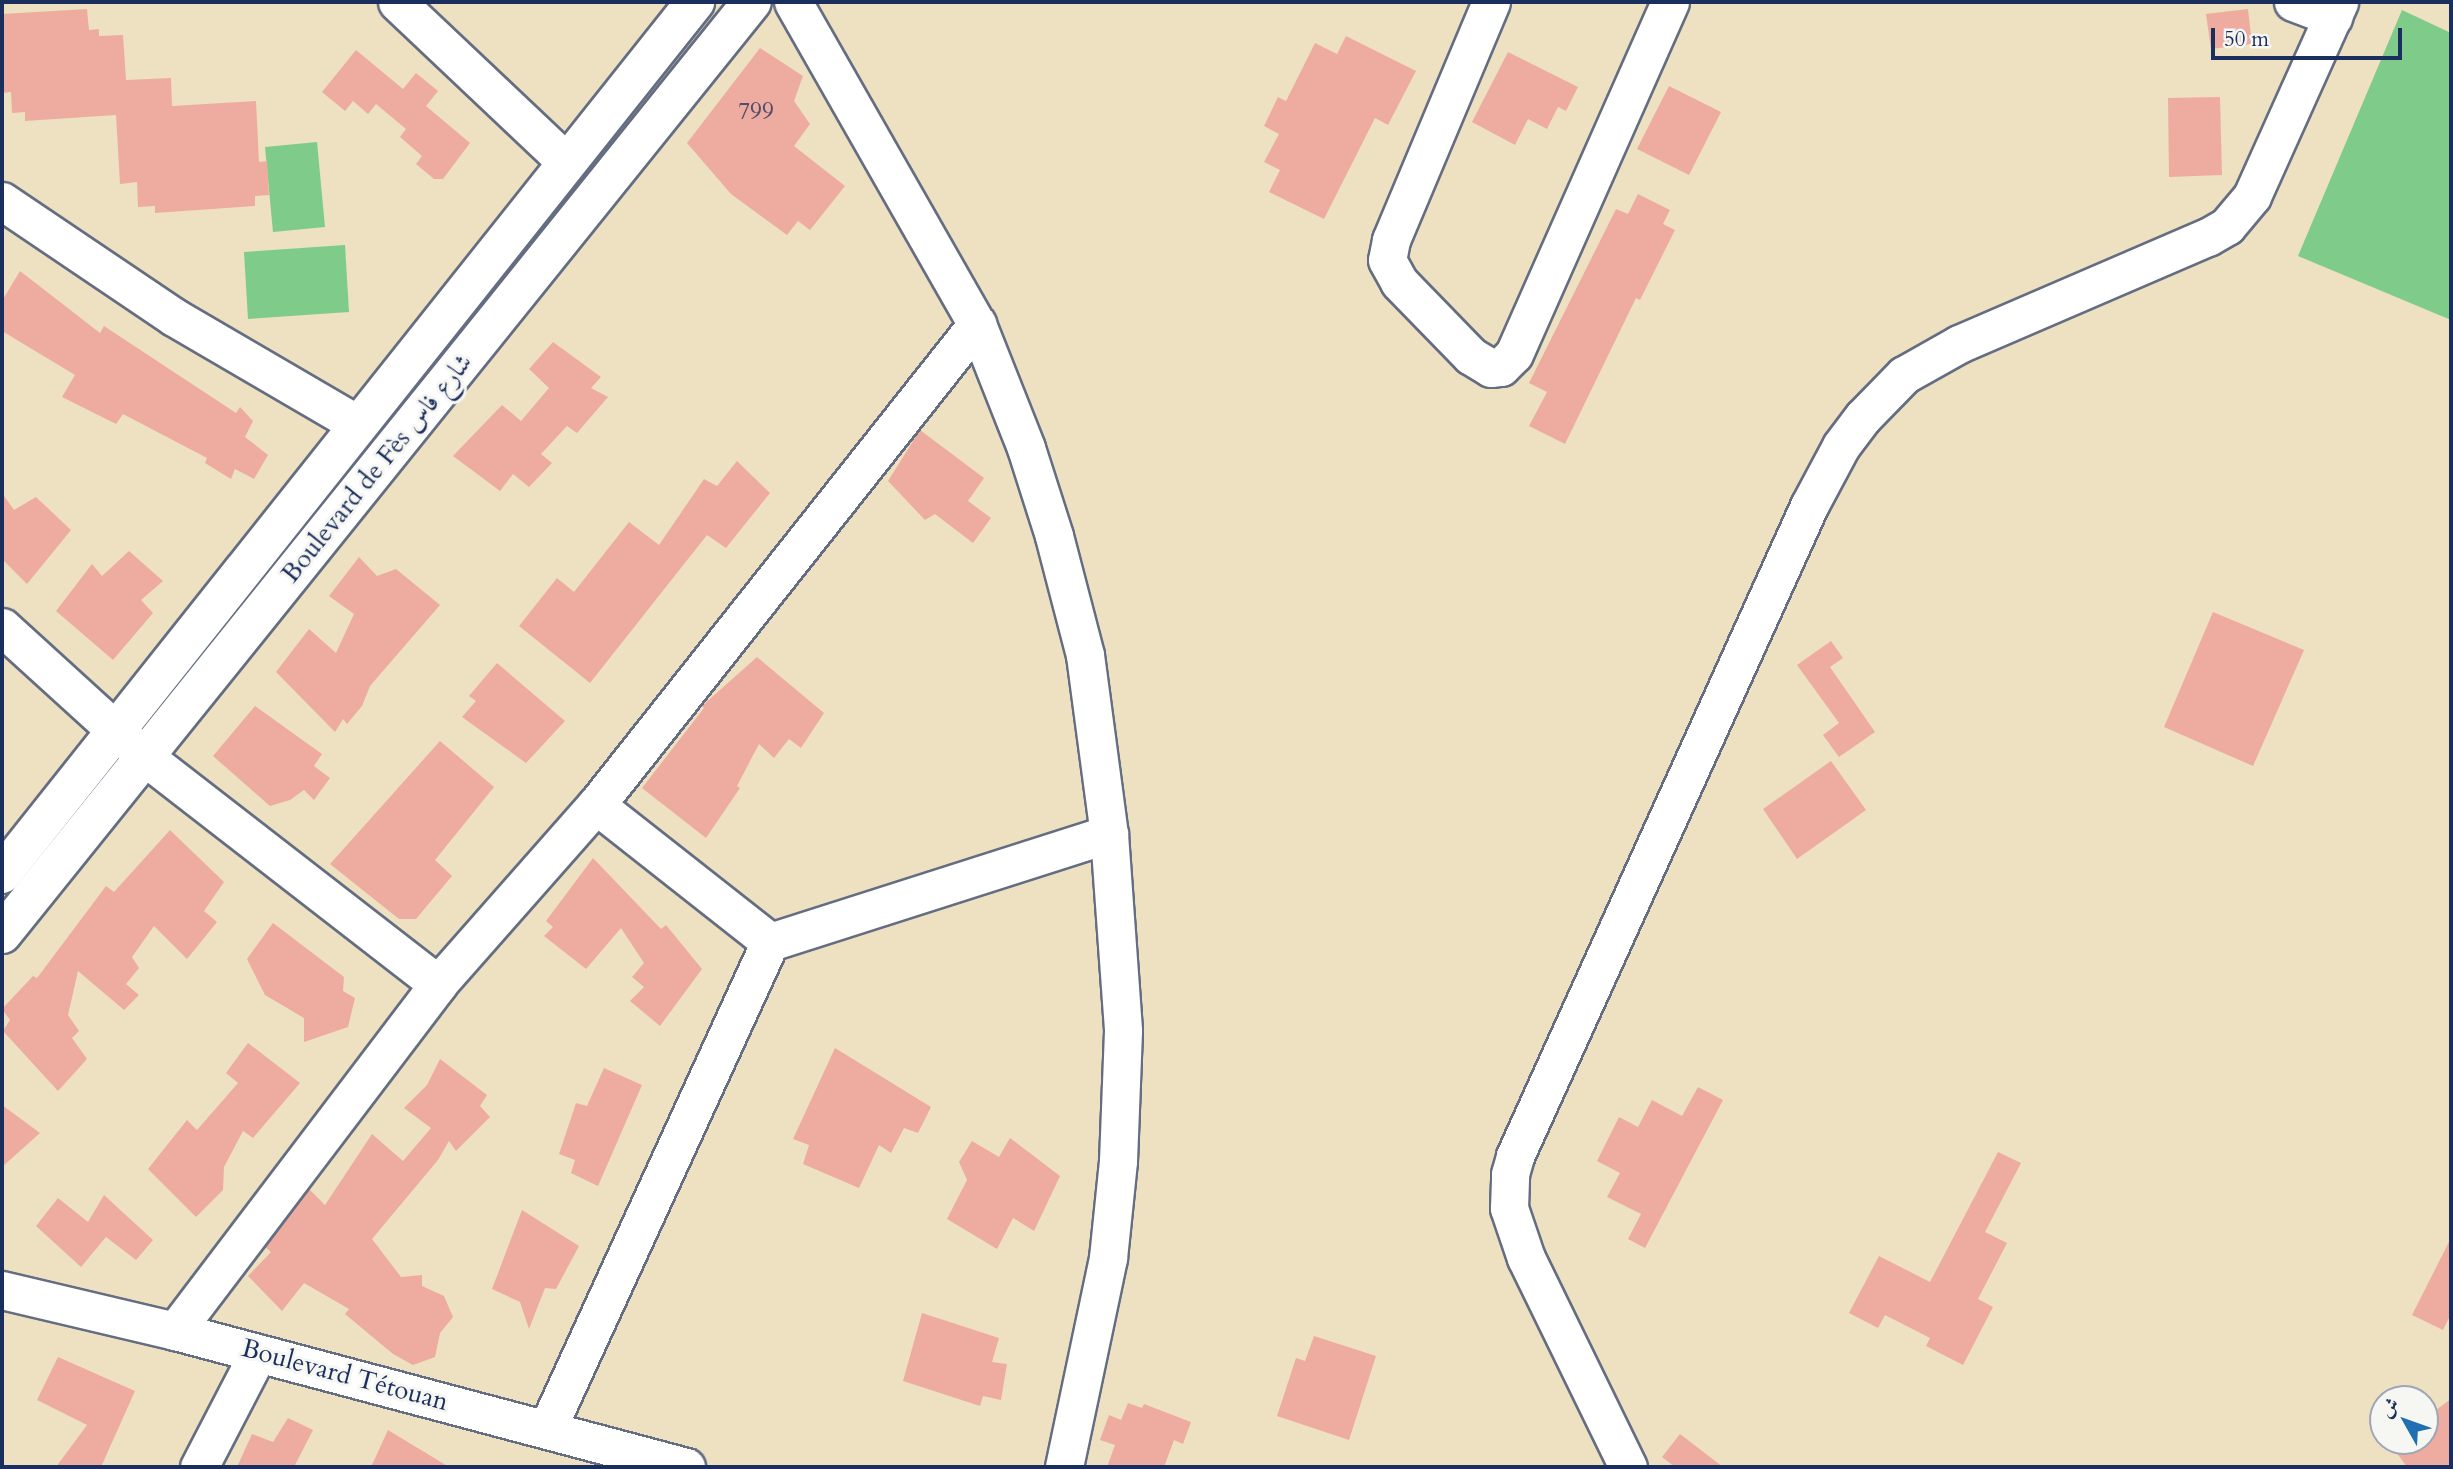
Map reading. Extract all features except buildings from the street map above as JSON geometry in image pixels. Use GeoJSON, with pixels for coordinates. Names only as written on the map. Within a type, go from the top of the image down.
{"type":"FeatureCollection","features":[{"type":"Feature","properties":{"kind":"main road","name":"Boulevard de Fès شارع فاس"},"geometry":{"type":"LineString","coordinates":[[2,874],[695,2]]}},
{"type":"Feature","properties":{"kind":"main road","name":"Boulevard de Fès شارع فاس"},"geometry":{"type":"LineString","coordinates":[[2,934],[752,2]]}},
{"type":"Feature","properties":{"kind":"street"},"geometry":{"type":"LineString","coordinates":[[397,2],[566,162]]}},
{"type":"Feature","properties":{"kind":"street"},"geometry":{"type":"LineString","coordinates":[[793,2],[977,324],[1027,449],[1085,655],[1109,834],[1123,1031],[1118,1161],[1108,1258],[1064,1467]]}},
{"type":"Feature","properties":{"kind":"street"},"geometry":{"type":"LineString","coordinates":[[1491,2],[1391,240],[1387,260],[1394,275],[1408,291],[1471,356],[1491,368],[1501,367],[1514,354],[1670,2]]}},
{"type":"Feature","properties":{"kind":"street"},"geometry":{"type":"LineString","coordinates":[[1628,1467],[1526,1258],[1509,1208],[1510,1174],[1515,1156],[1809,506],[1841,446],[1863,417],[1904,375],[1959,344],[2208,237],[2227,226],[2252,196],[2336,10],[2293,2]]}},
{"type":"Feature","properties":{"kind":"street"},"geometry":{"type":"LineString","coordinates":[[2,201],[174,317],[357,424]]}},
{"type":"Feature","properties":{"kind":"street"},"geometry":{"type":"LineString","coordinates":[[175,1331],[438,984],[596,805],[977,324]]}},
{"type":"Feature","properties":{"kind":"street"},"geometry":{"type":"LineString","coordinates":[[2,627],[145,757],[438,984]]}},
{"type":"Feature","properties":{"kind":"street"},"geometry":{"type":"LineString","coordinates":[[596,805],[771,942]]}},
{"type":"Feature","properties":{"kind":"street"},"geometry":{"type":"LineString","coordinates":[[547,1429],[771,942],[1109,834]]}},
{"type":"Feature","properties":{"kind":"street","name":"Boulevard Tétouan"},"geometry":{"type":"LineString","coordinates":[[2,1290],[175,1331],[547,1429],[616,1459],[686,1467]]}},
{"type":"Feature","properties":{"kind":"street"},"geometry":{"type":"LineString","coordinates":[[199,1467],[258,1353]]}},
{"type":"Feature","properties":{"kind":"green space"},"geometry":{"type":"Polygon","coordinates":[[[2402,10],[2451,33],[2451,320],[2298,256],[2402,10]]]}},
{"type":"Feature","properties":{"kind":"green space"},"geometry":{"type":"Polygon","coordinates":[[[317,142],[325,227],[273,232],[265,147],[317,142]]]}},
{"type":"Feature","properties":{"kind":"green space"},"geometry":{"type":"Polygon","coordinates":[[[345,245],[349,312],[248,319],[244,252],[345,245]]]}}]}
